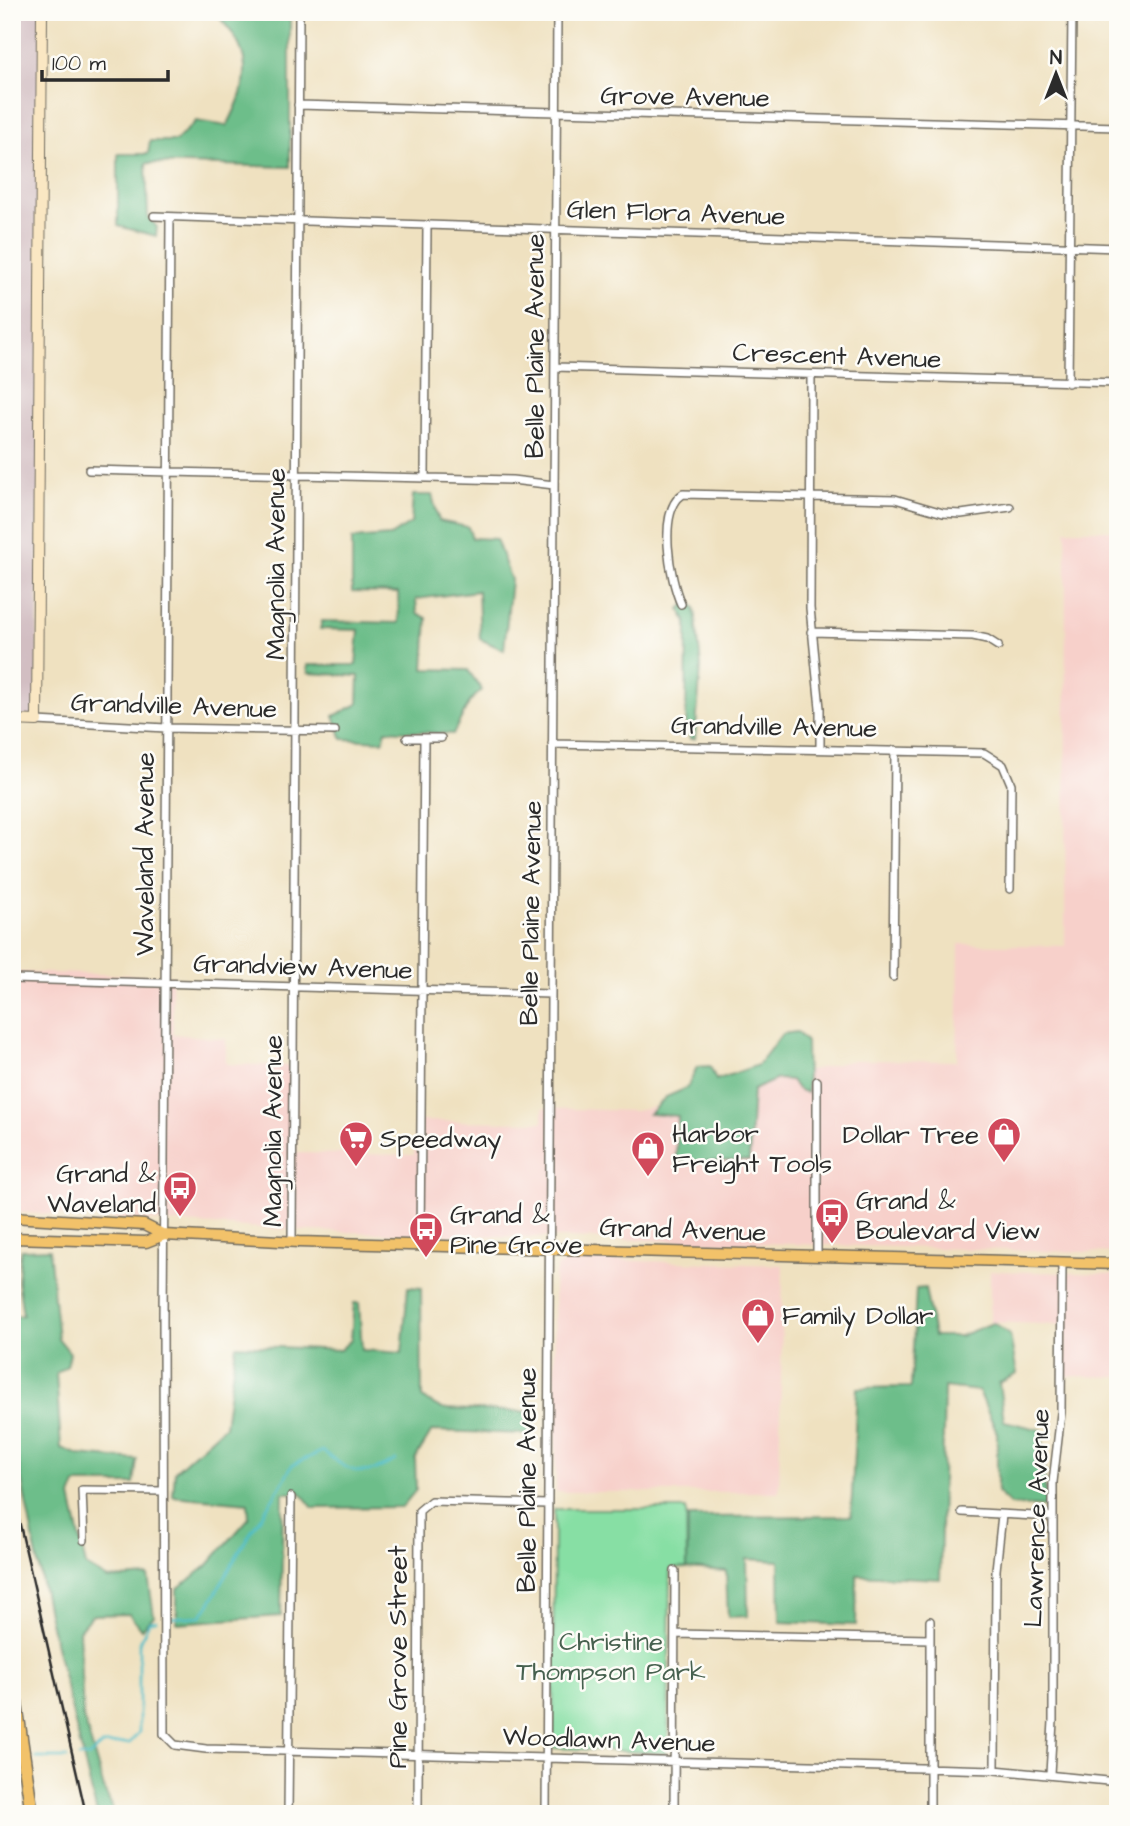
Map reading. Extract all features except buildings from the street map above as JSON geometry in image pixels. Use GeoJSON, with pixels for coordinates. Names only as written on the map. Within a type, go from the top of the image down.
{"type":"FeatureCollection","features":[{"type":"Feature","properties":{"kind":"highway"},"geometry":{"type":"LineString","coordinates":[[12,1676],[40,1814]]}},
{"type":"Feature","properties":{"kind":"highway"},"geometry":{"type":"LineString","coordinates":[[17,1701],[32,1814]]}},
{"type":"Feature","properties":{"kind":"main road","name":"Grand Avenue"},"geometry":{"type":"LineString","coordinates":[[12,1217],[144,1225],[164,1235],[292,1242],[1118,1264]]}},
{"type":"Feature","properties":{"kind":"main road","name":"Grand Avenue"},"geometry":{"type":"LineString","coordinates":[[12,1238],[146,1242],[164,1235]]}},
{"type":"Feature","properties":{"kind":"street"},"geometry":{"type":"LineString","coordinates":[[37,721],[42,12]]}},
{"type":"Feature","properties":{"kind":"street","name":"Magnolia Avenue"},"geometry":{"type":"LineString","coordinates":[[292,1242],[299,12]]}},
{"type":"Feature","properties":{"kind":"street","name":"Belle Plaine Avenue"},"geometry":{"type":"LineString","coordinates":[[546,1814],[557,12]]}},
{"type":"Feature","properties":{"kind":"street"},"geometry":{"type":"LineString","coordinates":[[1068,383],[1072,12]]}},
{"type":"Feature","properties":{"kind":"street","name":"Grove Avenue"},"geometry":{"type":"LineString","coordinates":[[298,105],[1072,128],[1118,127]]}},
{"type":"Feature","properties":{"kind":"street","name":"Glen Flora Avenue"},"geometry":{"type":"LineString","coordinates":[[154,216],[1118,248]]}},
{"type":"Feature","properties":{"kind":"street","name":"Waveland Avenue"},"geometry":{"type":"LineString","coordinates":[[169,1741],[162,1727],[170,217]]}},
{"type":"Feature","properties":{"kind":"street"},"geometry":{"type":"LineString","coordinates":[[425,478],[427,225]]}},
{"type":"Feature","properties":{"kind":"street","name":"Crescent Avenue"},"geometry":{"type":"LineString","coordinates":[[555,367],[1118,383]]}},
{"type":"Feature","properties":{"kind":"street"},"geometry":{"type":"LineString","coordinates":[[811,375],[811,632],[820,708],[820,748]]}},
{"type":"Feature","properties":{"kind":"street"},"geometry":{"type":"LineString","coordinates":[[89,470],[512,480],[554,485]]}},
{"type":"Feature","properties":{"kind":"street"},"geometry":{"type":"LineString","coordinates":[[681,604],[674,589],[669,564],[670,513],[676,499],[691,493],[895,499],[943,513],[961,514],[1010,507]]}},
{"type":"Feature","properties":{"kind":"street"},"geometry":{"type":"LineString","coordinates":[[811,632],[973,636],[987,639],[998,646]]}},
{"type":"Feature","properties":{"kind":"street","name":"Grandville Avenue"},"geometry":{"type":"LineString","coordinates":[[12,720],[166,728],[335,731]]}},
{"type":"Feature","properties":{"kind":"street"},"geometry":{"type":"LineString","coordinates":[[407,738],[441,738]]}},
{"type":"Feature","properties":{"kind":"street"},"geometry":{"type":"LineString","coordinates":[[420,1245],[424,738]]}},
{"type":"Feature","properties":{"kind":"street","name":"Grandville Avenue"},"geometry":{"type":"LineString","coordinates":[[552,744],[979,752],[994,757],[1003,765],[1011,784],[1010,889]]}},
{"type":"Feature","properties":{"kind":"street"},"geometry":{"type":"LineString","coordinates":[[893,977],[895,750]]}},
{"type":"Feature","properties":{"kind":"street","name":"Grandview Avenue"},"geometry":{"type":"LineString","coordinates":[[12,979],[550,994]]}},
{"type":"Feature","properties":{"kind":"street"},"geometry":{"type":"LineString","coordinates":[[817,1081],[817,1255]]}},
{"type":"Feature","properties":{"kind":"street","name":"Lawrence Avenue"},"geometry":{"type":"LineString","coordinates":[[1050,1774],[1053,1721],[1054,1454],[1061,1413],[1062,1262]]}},
{"type":"Feature","properties":{"kind":"street"},"geometry":{"type":"LineString","coordinates":[[84,1540],[82,1490],[163,1491]]}},
{"type":"Feature","properties":{"kind":"street"},"geometry":{"type":"LineString","coordinates":[[288,1814],[291,1497]]}},
{"type":"Feature","properties":{"kind":"street","name":"Pine Grove Street"},"geometry":{"type":"LineString","coordinates":[[418,1814],[419,1511],[425,1503],[547,1504]]}},
{"type":"Feature","properties":{"kind":"street"},"geometry":{"type":"LineString","coordinates":[[962,1513],[1053,1517]]}},
{"type":"Feature","properties":{"kind":"street"},"geometry":{"type":"LineString","coordinates":[[995,1770],[996,1570],[1002,1515]]}},
{"type":"Feature","properties":{"kind":"street"},"geometry":{"type":"LineString","coordinates":[[674,1814],[675,1571]]}},
{"type":"Feature","properties":{"kind":"street"},"geometry":{"type":"LineString","coordinates":[[930,1621],[930,1814]]}},
{"type":"Feature","properties":{"kind":"street"},"geometry":{"type":"LineString","coordinates":[[674,1634],[930,1639]]}},
{"type":"Feature","properties":{"kind":"street","name":"Woodlawn Avenue"},"geometry":{"type":"LineString","coordinates":[[169,1741],[182,1747],[289,1751],[995,1770],[1118,1782]]}},
{"type":"Feature","properties":{"kind":"shaded area"},"geometry":{"type":"Polygon","coordinates":[[[12,12],[43,12],[37,721],[12,721],[12,12]]]}},
{"type":"Feature","properties":{"kind":"shaded area"},"geometry":{"type":"Polygon","coordinates":[[[1117,12],[1118,132],[1114,132],[1117,12]]]}},
{"type":"Feature","properties":{"kind":"shaded area"},"geometry":{"type":"Polygon","coordinates":[[[1066,530],[1118,530],[1118,1253],[307,1231],[12,1212],[12,972],[172,976],[173,1034],[226,1039],[226,1064],[297,1066],[297,1153],[414,1155],[415,1121],[543,1122],[543,1108],[636,1111],[854,1060],[957,1061],[959,944],[1065,946],[1066,530]]]}},
{"type":"Feature","properties":{"kind":"shaded area"},"geometry":{"type":"Polygon","coordinates":[[[570,1259],[783,1265],[779,1492],[556,1492],[554,1277],[557,1267],[570,1259]]]}},
{"type":"Feature","properties":{"kind":"shaded area"},"geometry":{"type":"Polygon","coordinates":[[[990,1271],[1118,1274],[1118,1377],[1066,1376],[1066,1325],[990,1322],[990,1271]]]}},
{"type":"Feature","properties":{"kind":"green space"},"geometry":{"type":"Polygon","coordinates":[[[214,12],[290,12],[290,167],[146,163],[148,217],[157,227],[156,236],[118,226],[118,154],[148,154],[150,141],[176,141],[196,121],[227,126],[235,109],[241,93],[245,66],[236,40],[214,12]]]}},
{"type":"Feature","properties":{"kind":"green space"},"geometry":{"type":"Polygon","coordinates":[[[413,495],[432,495],[439,521],[468,527],[472,538],[496,539],[511,580],[504,650],[480,639],[478,591],[416,599],[417,613],[427,618],[424,669],[468,670],[482,690],[470,701],[453,734],[386,730],[383,741],[342,739],[334,716],[358,704],[359,676],[308,673],[307,665],[356,665],[359,630],[320,629],[322,621],[399,623],[398,593],[352,592],[352,539],[390,536],[411,523],[413,495]]]}},
{"type":"Feature","properties":{"kind":"green space"},"geometry":{"type":"Polygon","coordinates":[[[689,601],[695,608],[701,667],[695,739],[690,739],[686,723],[687,623],[680,609],[689,601]]]}},
{"type":"Feature","properties":{"kind":"green space"},"geometry":{"type":"Polygon","coordinates":[[[797,1032],[806,1042],[807,1093],[797,1089],[791,1080],[777,1079],[753,1090],[749,1161],[676,1161],[678,1116],[649,1114],[666,1097],[687,1088],[697,1067],[710,1066],[716,1080],[758,1065],[782,1034],[797,1032]]]}},
{"type":"Feature","properties":{"kind":"green space"},"geometry":{"type":"Polygon","coordinates":[[[49,1249],[58,1338],[70,1353],[67,1366],[56,1373],[61,1448],[79,1455],[137,1460],[134,1484],[76,1484],[71,1497],[86,1566],[108,1579],[148,1576],[154,1616],[141,1629],[129,1614],[92,1615],[79,1630],[83,1715],[104,1789],[115,1814],[97,1814],[48,1613],[12,1432],[12,1317],[23,1315],[18,1281],[21,1250],[49,1249]]]}},
{"type":"Feature","properties":{"kind":"green space"},"geometry":{"type":"Polygon","coordinates":[[[408,1287],[421,1288],[422,1398],[442,1409],[533,1412],[530,1434],[432,1431],[415,1459],[416,1490],[402,1507],[313,1508],[301,1493],[283,1493],[281,1616],[177,1623],[177,1589],[207,1566],[249,1518],[248,1503],[173,1496],[175,1471],[225,1426],[236,1345],[340,1350],[351,1340],[354,1303],[359,1303],[362,1350],[402,1353],[408,1287]]]}},
{"type":"Feature","properties":{"kind":"green space"},"geometry":{"type":"Polygon","coordinates":[[[925,1288],[934,1336],[960,1336],[993,1323],[1010,1335],[1017,1374],[999,1383],[1004,1421],[1042,1430],[1046,1507],[1011,1505],[997,1492],[997,1433],[979,1391],[944,1387],[940,1579],[857,1575],[856,1625],[780,1622],[779,1561],[747,1559],[748,1616],[728,1617],[726,1571],[687,1568],[688,1517],[851,1516],[857,1388],[911,1387],[916,1289],[925,1288]]]}},
{"type":"Feature","properties":{"kind":"green space","name":"Christine Thompson Park"},"geometry":{"type":"Polygon","coordinates":[[[554,1509],[686,1509],[687,1568],[670,1569],[668,1748],[665,1753],[553,1748],[554,1509]]]}},
{"type":"Feature","properties":{"kind":"waterway"},"geometry":{"type":"LineString","coordinates":[[167,1618],[201,1616],[292,1465],[323,1451],[350,1469],[366,1472],[396,1460]]}},
{"type":"Feature","properties":{"kind":"waterway"},"geometry":{"type":"LineString","coordinates":[[79,1757],[88,1757],[102,1745],[130,1743],[139,1732],[139,1644],[149,1622],[156,1620]]}},
{"type":"Feature","properties":{"kind":"waterway"},"geometry":{"type":"LineString","coordinates":[[36,1758],[67,1758]]}},
{"type":"Feature","properties":{"kind":"railway"},"geometry":{"type":"LineString","coordinates":[[12,1490],[86,1814]]}},
{"type":"Feature","properties":{"kind":"place","name":"Dollar Tree"},"geometry":{"type":"Point","coordinates":[1004,1164]}},
{"type":"Feature","properties":{"kind":"place","name":"Speedway"},"geometry":{"type":"Point","coordinates":[356,1168]}},
{"type":"Feature","properties":{"kind":"place","name":"Harbor Freight Tools"},"geometry":{"type":"Point","coordinates":[648,1178]}},
{"type":"Feature","properties":{"kind":"place","name":"Grand & Waveland"},"geometry":{"type":"Point","coordinates":[180,1218]}},
{"type":"Feature","properties":{"kind":"place","name":"Grand & Boulevard View"},"geometry":{"type":"Point","coordinates":[832,1245]}},
{"type":"Feature","properties":{"kind":"place","name":"Grand & Pine Grove"},"geometry":{"type":"Point","coordinates":[426,1259]}},
{"type":"Feature","properties":{"kind":"place","name":"Family Dollar"},"geometry":{"type":"Point","coordinates":[758,1345]}}]}
